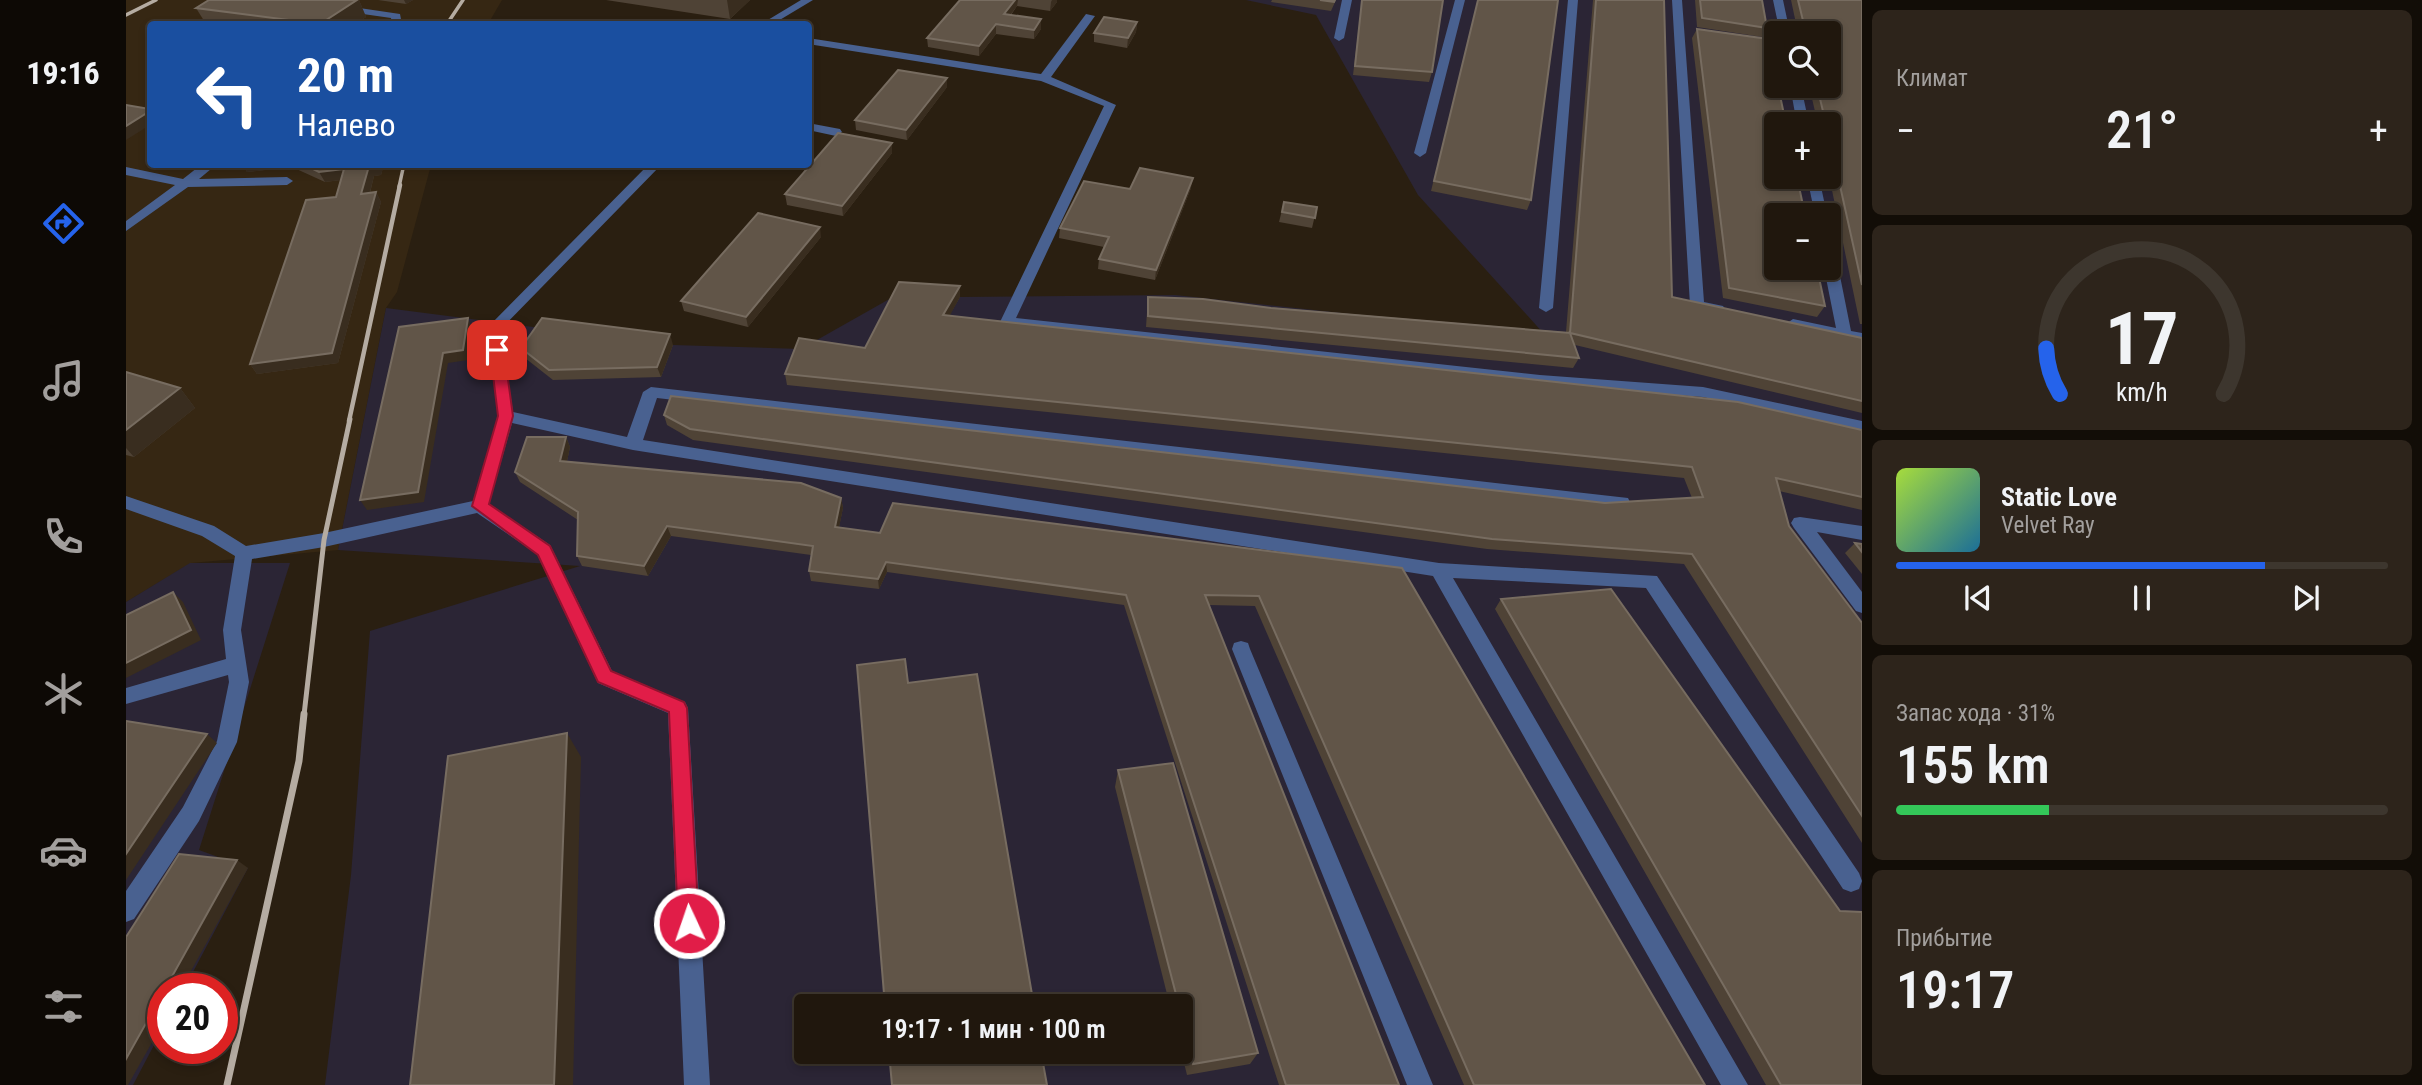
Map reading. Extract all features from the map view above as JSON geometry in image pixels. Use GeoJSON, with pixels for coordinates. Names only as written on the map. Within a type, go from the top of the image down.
{"type":"FeatureCollection","features":[{"type":"Feature","properties":{"kind":"street"},"geometry":{"type":"LineString","coordinates":[[771,21],[808,0]]}},
{"type":"Feature","properties":{"kind":"street"},"geometry":{"type":"LineString","coordinates":[[1339,38],[1347,0]]}},
{"type":"Feature","properties":{"kind":"street"},"geometry":{"type":"LineString","coordinates":[[1420,153],[1460,0]]}},
{"type":"Feature","properties":{"kind":"street"},"geometry":{"type":"LineString","coordinates":[[1546,308],[1573,0]]}},
{"type":"Feature","properties":{"kind":"street"},"geometry":{"type":"LineString","coordinates":[[1677,0],[1685,32],[1697,305],[1737,313]]}},
{"type":"Feature","properties":{"kind":"street"},"geometry":{"type":"LineString","coordinates":[[1778,0],[1782,21]]}},
{"type":"Feature","properties":{"kind":"street"},"geometry":{"type":"LineString","coordinates":[[323,6],[397,16],[397,21]]}},
{"type":"Feature","properties":{"kind":"street"},"geometry":{"type":"LineString","coordinates":[[1044,78],[1090,16]]}},
{"type":"Feature","properties":{"kind":"street"},"geometry":{"type":"LineString","coordinates":[[1728,39],[1764,45]]}},
{"type":"Feature","properties":{"kind":"street"},"geometry":{"type":"LineString","coordinates":[[812,42],[1044,78],[1110,105],[1007,322],[1540,380],[1703,392],[1862,427]]}},
{"type":"Feature","properties":{"kind":"street"},"geometry":{"type":"LineString","coordinates":[[812,126],[836,132]]}},
{"type":"Feature","properties":{"kind":"street"},"geometry":{"type":"LineString","coordinates":[[126,227],[205,168]]}},
{"type":"Feature","properties":{"kind":"street"},"geometry":{"type":"LineString","coordinates":[[480,506],[506,416],[494,328],[652,168]]}},
{"type":"Feature","properties":{"kind":"street"},"geometry":{"type":"LineString","coordinates":[[126,171],[183,183],[287,181]]}},
{"type":"Feature","properties":{"kind":"street"},"geometry":{"type":"LineString","coordinates":[[1834,280],[1844,334]]}},
{"type":"Feature","properties":{"kind":"street"},"geometry":{"type":"LineString","coordinates":[[1777,321],[1862,338]]}},
{"type":"Feature","properties":{"kind":"street"},"geometry":{"type":"LineString","coordinates":[[633,444],[651,392],[1622,502]]}},
{"type":"Feature","properties":{"kind":"street"},"geometry":{"type":"LineString","coordinates":[[506,416],[633,444],[1439,570],[1651,581],[1851,881]]}},
{"type":"Feature","properties":{"kind":"street"},"geometry":{"type":"LineString","coordinates":[[126,502],[208,531],[244,553],[324,540],[480,506],[544,551],[604,677],[678,708],[697,1085]]}},
{"type":"Feature","properties":{"kind":"street"},"geometry":{"type":"LineString","coordinates":[[1862,533],[1800,523],[1862,606]]}},
{"type":"Feature","properties":{"kind":"street"},"geometry":{"type":"LineString","coordinates":[[126,911],[191,814],[228,742],[239,682],[232,630],[244,553]]}},
{"type":"Feature","properties":{"kind":"street"},"geometry":{"type":"LineString","coordinates":[[1439,570],[1735,1085]]}},
{"type":"Feature","properties":{"kind":"street"},"geometry":{"type":"LineString","coordinates":[[1241,649],[1420,1085]]}},
{"type":"Feature","properties":{"kind":"street"},"geometry":{"type":"LineString","coordinates":[[126,696],[237,664]]}},
{"type":"Feature","properties":{"kind":"shaded area"},"geometry":{"type":"Polygon","coordinates":[[[126,0],[502,0],[490,21],[147,21],[147,168],[430,168],[397,292],[386,308],[338,550],[191,563],[126,602],[126,0]]]}},
{"type":"Feature","properties":{"kind":"shaded area"},"geometry":{"type":"Polygon","coordinates":[[[1246,0],[1862,0],[1862,1085],[325,1085],[351,875],[370,631],[580,566],[338,550],[386,308],[673,345],[801,349],[900,293],[960,297],[1175,295],[1545,335],[1418,195],[1316,15],[1246,0]]]}},
{"type":"Feature","properties":{"kind":"shaded area"},"geometry":{"type":"Polygon","coordinates":[[[190,563],[290,563],[199,850],[248,868],[192,973],[147,973],[147,1058],[133,1085],[126,1085],[126,602],[190,563]]]}},
{"type":"Feature","properties":{"kind":"building"},"geometry":{"type":"Polygon","coordinates":[[[209,0],[357,0],[325,21],[297,21],[196,8],[209,0]]]}},
{"type":"Feature","properties":{"kind":"building"},"geometry":{"type":"Polygon","coordinates":[[[960,0],[1015,0],[1004,14],[1041,19],[1034,30],[996,24],[979,46],[927,38],[960,0]]]}},
{"type":"Feature","properties":{"kind":"building"},"geometry":{"type":"Polygon","coordinates":[[[1362,0],[1443,0],[1432,72],[1355,66],[1362,0]]]}},
{"type":"Feature","properties":{"kind":"building"},"geometry":{"type":"Polygon","coordinates":[[[1478,0],[1558,0],[1531,200],[1434,181],[1478,0]]]}},
{"type":"Feature","properties":{"kind":"building"},"geometry":{"type":"Polygon","coordinates":[[[1596,0],[1664,0],[1672,297],[1862,338],[1862,401],[1570,333],[1596,0]]]}},
{"type":"Feature","properties":{"kind":"building"},"geometry":{"type":"Polygon","coordinates":[[[1700,0],[1762,0],[1766,21],[1764,28],[1702,18],[1700,0]]]}},
{"type":"Feature","properties":{"kind":"building"},"geometry":{"type":"Polygon","coordinates":[[[1798,0],[1862,0],[1862,285],[1841,189],[1841,112],[1823,112],[1820,98],[1841,98],[1841,21],[1803,21],[1798,0]]]}},
{"type":"Feature","properties":{"kind":"building"},"geometry":{"type":"Polygon","coordinates":[[[1104,17],[1137,22],[1128,38],[1094,33],[1104,17]]]}},
{"type":"Feature","properties":{"kind":"building"},"geometry":{"type":"Polygon","coordinates":[[[1697,29],[1764,38],[1764,98],[1781,98],[1783,112],[1764,112],[1764,189],[1800,189],[1802,203],[1764,203],[1764,280],[1820,280],[1825,306],[1729,288],[1697,29]]]}},
{"type":"Feature","properties":{"kind":"building"},"geometry":{"type":"Polygon","coordinates":[[[898,70],[947,78],[906,130],[855,120],[898,70]]]}},
{"type":"Feature","properties":{"kind":"building"},"geometry":{"type":"Polygon","coordinates":[[[126,105],[147,108],[147,113],[126,126],[126,105]]]}},
{"type":"Feature","properties":{"kind":"building"},"geometry":{"type":"Polygon","coordinates":[[[838,133],[892,143],[842,206],[785,194],[808,168],[812,168],[812,163],[838,133]]]}},
{"type":"Feature","properties":{"kind":"building"},"geometry":{"type":"Polygon","coordinates":[[[311,168],[368,168],[361,194],[376,192],[332,353],[250,364],[306,200],[336,197],[344,169],[319,172],[311,168]]]}},
{"type":"Feature","properties":{"kind":"building"},"geometry":{"type":"Polygon","coordinates":[[[1140,168],[1193,178],[1156,270],[1099,259],[1109,237],[1060,228],[1084,181],[1130,189],[1140,168]]]}},
{"type":"Feature","properties":{"kind":"building"},"geometry":{"type":"Polygon","coordinates":[[[1284,202],[1317,207],[1315,218],[1282,212],[1284,202]]]}},
{"type":"Feature","properties":{"kind":"building"},"geometry":{"type":"Polygon","coordinates":[[[758,213],[820,227],[746,317],[681,301],[758,213]]]}},
{"type":"Feature","properties":{"kind":"building"},"geometry":{"type":"Polygon","coordinates":[[[899,282],[960,286],[943,315],[1738,402],[1862,430],[1862,497],[1776,478],[1789,526],[1862,623],[1862,816],[1692,554],[1492,539],[690,429],[664,415],[671,396],[1605,503],[1703,497],[1692,467],[785,374],[799,338],[865,348],[899,282]]]}},
{"type":"Feature","properties":{"kind":"building"},"geometry":{"type":"Polygon","coordinates":[[[1148,297],[1203,299],[1271,308],[1570,333],[1579,358],[1148,316],[1148,297]]]}},
{"type":"Feature","properties":{"kind":"building"},"geometry":{"type":"Polygon","coordinates":[[[468,318],[463,350],[443,353],[418,492],[360,500],[399,327],[468,318]]]}},
{"type":"Feature","properties":{"kind":"building"},"geometry":{"type":"Polygon","coordinates":[[[542,318],[670,334],[657,367],[549,370],[521,348],[542,318]]]}},
{"type":"Feature","properties":{"kind":"building"},"geometry":{"type":"Polygon","coordinates":[[[126,372],[180,388],[126,430],[126,372]]]}},
{"type":"Feature","properties":{"kind":"building"},"geometry":{"type":"Polygon","coordinates":[[[527,437],[566,437],[560,461],[801,483],[841,498],[835,527],[880,533],[893,503],[1402,568],[1705,1085],[1474,1085],[1259,596],[1205,595],[1399,1085],[1286,1085],[1126,595],[886,562],[878,579],[809,571],[813,546],[667,526],[644,566],[577,556],[578,512],[515,472],[527,437]]]}},
{"type":"Feature","properties":{"kind":"building"},"geometry":{"type":"Polygon","coordinates":[[[1611,589],[1840,911],[1862,912],[1862,1085],[1781,1085],[1501,599],[1611,589]]]}},
{"type":"Feature","properties":{"kind":"building"},"geometry":{"type":"Polygon","coordinates":[[[173,592],[191,630],[126,663],[126,615],[173,592]]]}},
{"type":"Feature","properties":{"kind":"building"},"geometry":{"type":"Polygon","coordinates":[[[905,659],[908,683],[977,674],[1032,994],[884,994],[857,665],[905,659]]]}},
{"type":"Feature","properties":{"kind":"building"},"geometry":{"type":"Polygon","coordinates":[[[126,721],[207,734],[126,854],[126,721]]]}},
{"type":"Feature","properties":{"kind":"building"},"geometry":{"type":"Polygon","coordinates":[[[567,733],[554,1085],[410,1085],[448,756],[567,733]]]}},
{"type":"Feature","properties":{"kind":"building"},"geometry":{"type":"Polygon","coordinates":[[[1173,763],[1258,1053],[1193,1064],[1193,994],[1176,994],[1118,770],[1173,763]]]}},
{"type":"Feature","properties":{"kind":"building"},"geometry":{"type":"Polygon","coordinates":[[[179,854],[237,860],[174,973],[147,973],[147,1022],[126,1059],[126,937],[179,854]]]}},
{"type":"Feature","properties":{"kind":"building"},"geometry":{"type":"Polygon","coordinates":[[[890,1064],[1043,1064],[1047,1085],[892,1085],[890,1064]]]}},
{"type":"Feature","properties":{"kind":"railway"},"geometry":{"type":"LineString","coordinates":[[126,15],[156,0]]}},
{"type":"Feature","properties":{"kind":"railway"},"geometry":{"type":"LineString","coordinates":[[449,21],[463,0]]}},
{"type":"Feature","properties":{"kind":"railway"},"geometry":{"type":"LineString","coordinates":[[399,187],[403,168]]}},
{"type":"Feature","properties":{"kind":"railway"},"geometry":{"type":"LineString","coordinates":[[349,421],[400,185]]}},
{"type":"Feature","properties":{"kind":"railway"},"geometry":{"type":"LineString","coordinates":[[304,715],[324,540],[350,419]]}},
{"type":"Feature","properties":{"kind":"railway"},"geometry":{"type":"LineString","coordinates":[[227,1085],[299,761],[304,714]]}},
{"type":"Feature","properties":{"kind":"route"},"geometry":{"type":"LineString","coordinates":[[497,350],[506,416],[480,506],[544,551],[604,677],[678,708],[689,923]]}}]}
